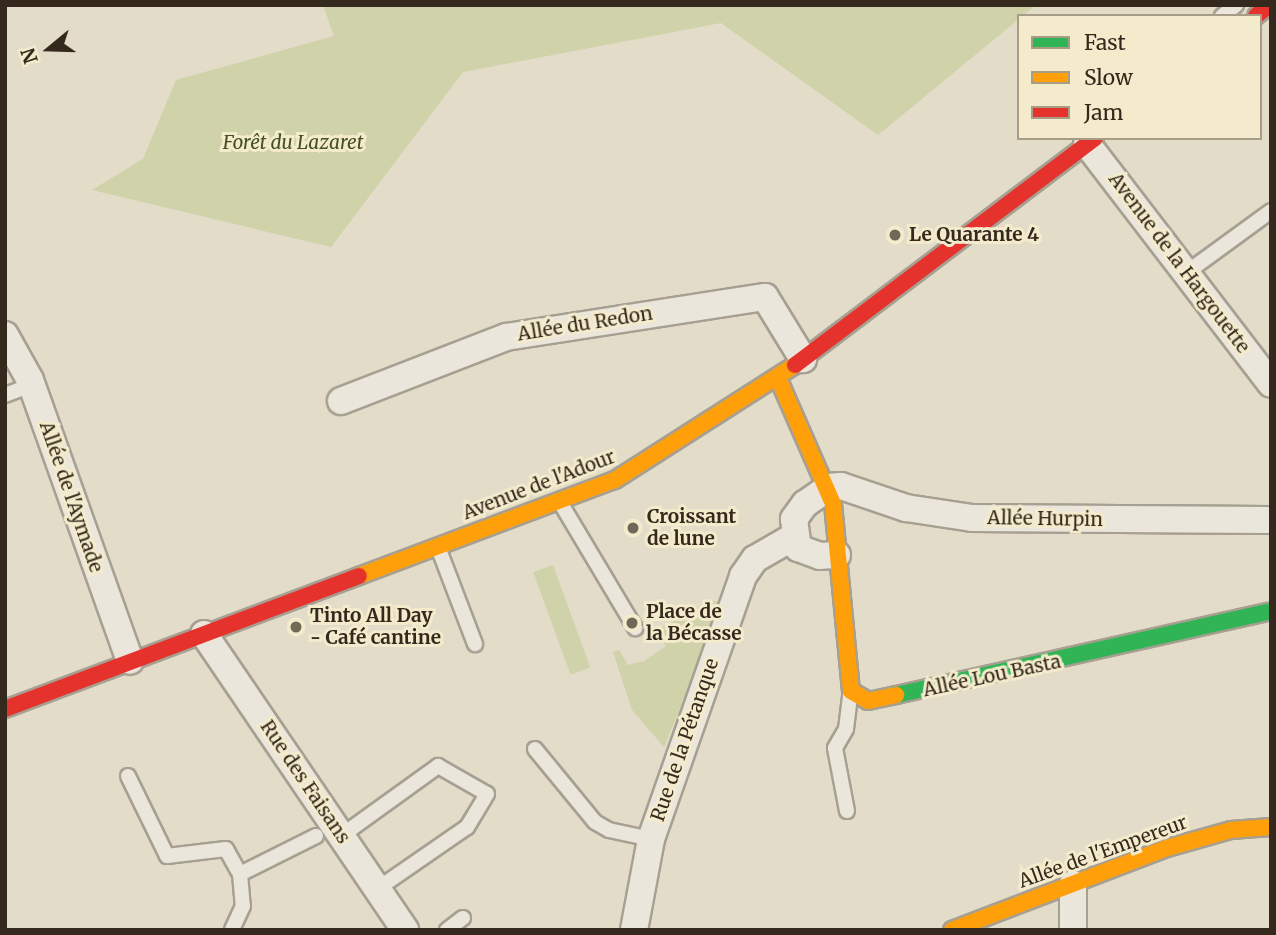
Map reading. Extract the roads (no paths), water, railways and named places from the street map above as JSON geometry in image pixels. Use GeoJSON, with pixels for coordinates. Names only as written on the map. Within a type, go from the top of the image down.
{"type":"FeatureCollection","features":[{"type":"Feature","properties":{"kind":"main road","name":"Avenue de l'Adour"},"geometry":{"type":"LineString","coordinates":[[5,709],[615,480],[664,453],[778,377],[1091,141]]}},
{"type":"Feature","properties":{"kind":"main road"},"geometry":{"type":"LineString","coordinates":[[778,377],[829,487],[851,691]]}},
{"type":"Feature","properties":{"kind":"main road","name":"Allée Lou Basta"},"geometry":{"type":"LineString","coordinates":[[851,691],[869,701],[1268,612]]}},
{"type":"Feature","properties":{"kind":"main road","name":"Allée de l'Empereur"},"geometry":{"type":"LineString","coordinates":[[952,930],[1167,848],[1231,830],[1271,827]]}},
{"type":"Feature","properties":{"kind":"street","name":"Avenue de la Hargouette"},"geometry":{"type":"LineString","coordinates":[[1091,141],[1186,273],[1271,384]]}},
{"type":"Feature","properties":{"kind":"street","name":"Allée du Redon"},"geometry":{"type":"LineString","coordinates":[[341,401],[506,337],[765,297],[803,359]]}},
{"type":"Feature","properties":{"kind":"street","name":"Allée de l'Aymade"},"geometry":{"type":"LineString","coordinates":[[5,335],[31,385],[130,661]]}},
{"type":"Feature","properties":{"kind":"street","name":"Allée Hurpin"},"geometry":{"type":"LineString","coordinates":[[829,487],[841,485],[906,508],[972,518],[1267,520]]}},
{"type":"Feature","properties":{"kind":"street"},"geometry":{"type":"LineString","coordinates":[[829,487],[794,519],[793,537],[798,548],[807,554],[837,555]]}},
{"type":"Feature","properties":{"kind":"street","name":"Rue de la Pétanque"},"geometry":{"type":"LineString","coordinates":[[634,930],[651,839],[747,566],[793,537]]}},
{"type":"Feature","properties":{"kind":"street","name":"Rue des Faisans"},"geometry":{"type":"LineString","coordinates":[[204,634],[329,836],[377,889],[404,929]]}},
{"type":"Feature","properties":{"kind":"street"},"geometry":{"type":"LineString","coordinates":[[1073,884],[1073,930]]}},
{"type":"Feature","properties":{"kind":"lane"},"geometry":{"type":"LineString","coordinates":[[1186,273],[1271,211]]}},
{"type":"Feature","properties":{"kind":"lane"},"geometry":{"type":"LineString","coordinates":[[5,395],[31,385]]}},
{"type":"Feature","properties":{"kind":"lane"},"geometry":{"type":"LineString","coordinates":[[559,501],[635,628]]}},
{"type":"Feature","properties":{"kind":"lane"},"geometry":{"type":"LineString","coordinates":[[437,546],[475,644]]}},
{"type":"Feature","properties":{"kind":"lane"},"geometry":{"type":"LineString","coordinates":[[847,811],[835,748],[846,729],[851,691]]}},
{"type":"Feature","properties":{"kind":"lane"},"geometry":{"type":"LineString","coordinates":[[535,749],[595,822],[609,831],[651,839]]}},
{"type":"Feature","properties":{"kind":"lane"},"geometry":{"type":"LineString","coordinates":[[240,874],[329,836],[438,766],[487,794],[467,827],[377,889]]}},
{"type":"Feature","properties":{"kind":"lane"},"geometry":{"type":"LineString","coordinates":[[128,776],[167,856],[226,849],[240,874],[243,906],[232,930]]}},
{"type":"Feature","properties":{"kind":"lane"},"geometry":{"type":"LineString","coordinates":[[447,930],[463,918]]}},
{"type":"Feature","properties":{"kind":"place","name":"Le Quarante 4"},"geometry":{"type":"Point","coordinates":[895,235]}},
{"type":"Feature","properties":{"kind":"place","name":"Croissant de lune"},"geometry":{"type":"Point","coordinates":[633,528]}},
{"type":"Feature","properties":{"kind":"place","name":"Place de la Bécasse"},"geometry":{"type":"Point","coordinates":[632,623]}},
{"type":"Feature","properties":{"kind":"place","name":"Tinto All Day - Café cantine"},"geometry":{"type":"Point","coordinates":[296,627]}},
{"type":"Feature","properties":{"kind":"park label","name":"Forêt du Lazaret"},"geometry":{"type":"Point","coordinates":[293,143]}}]}
